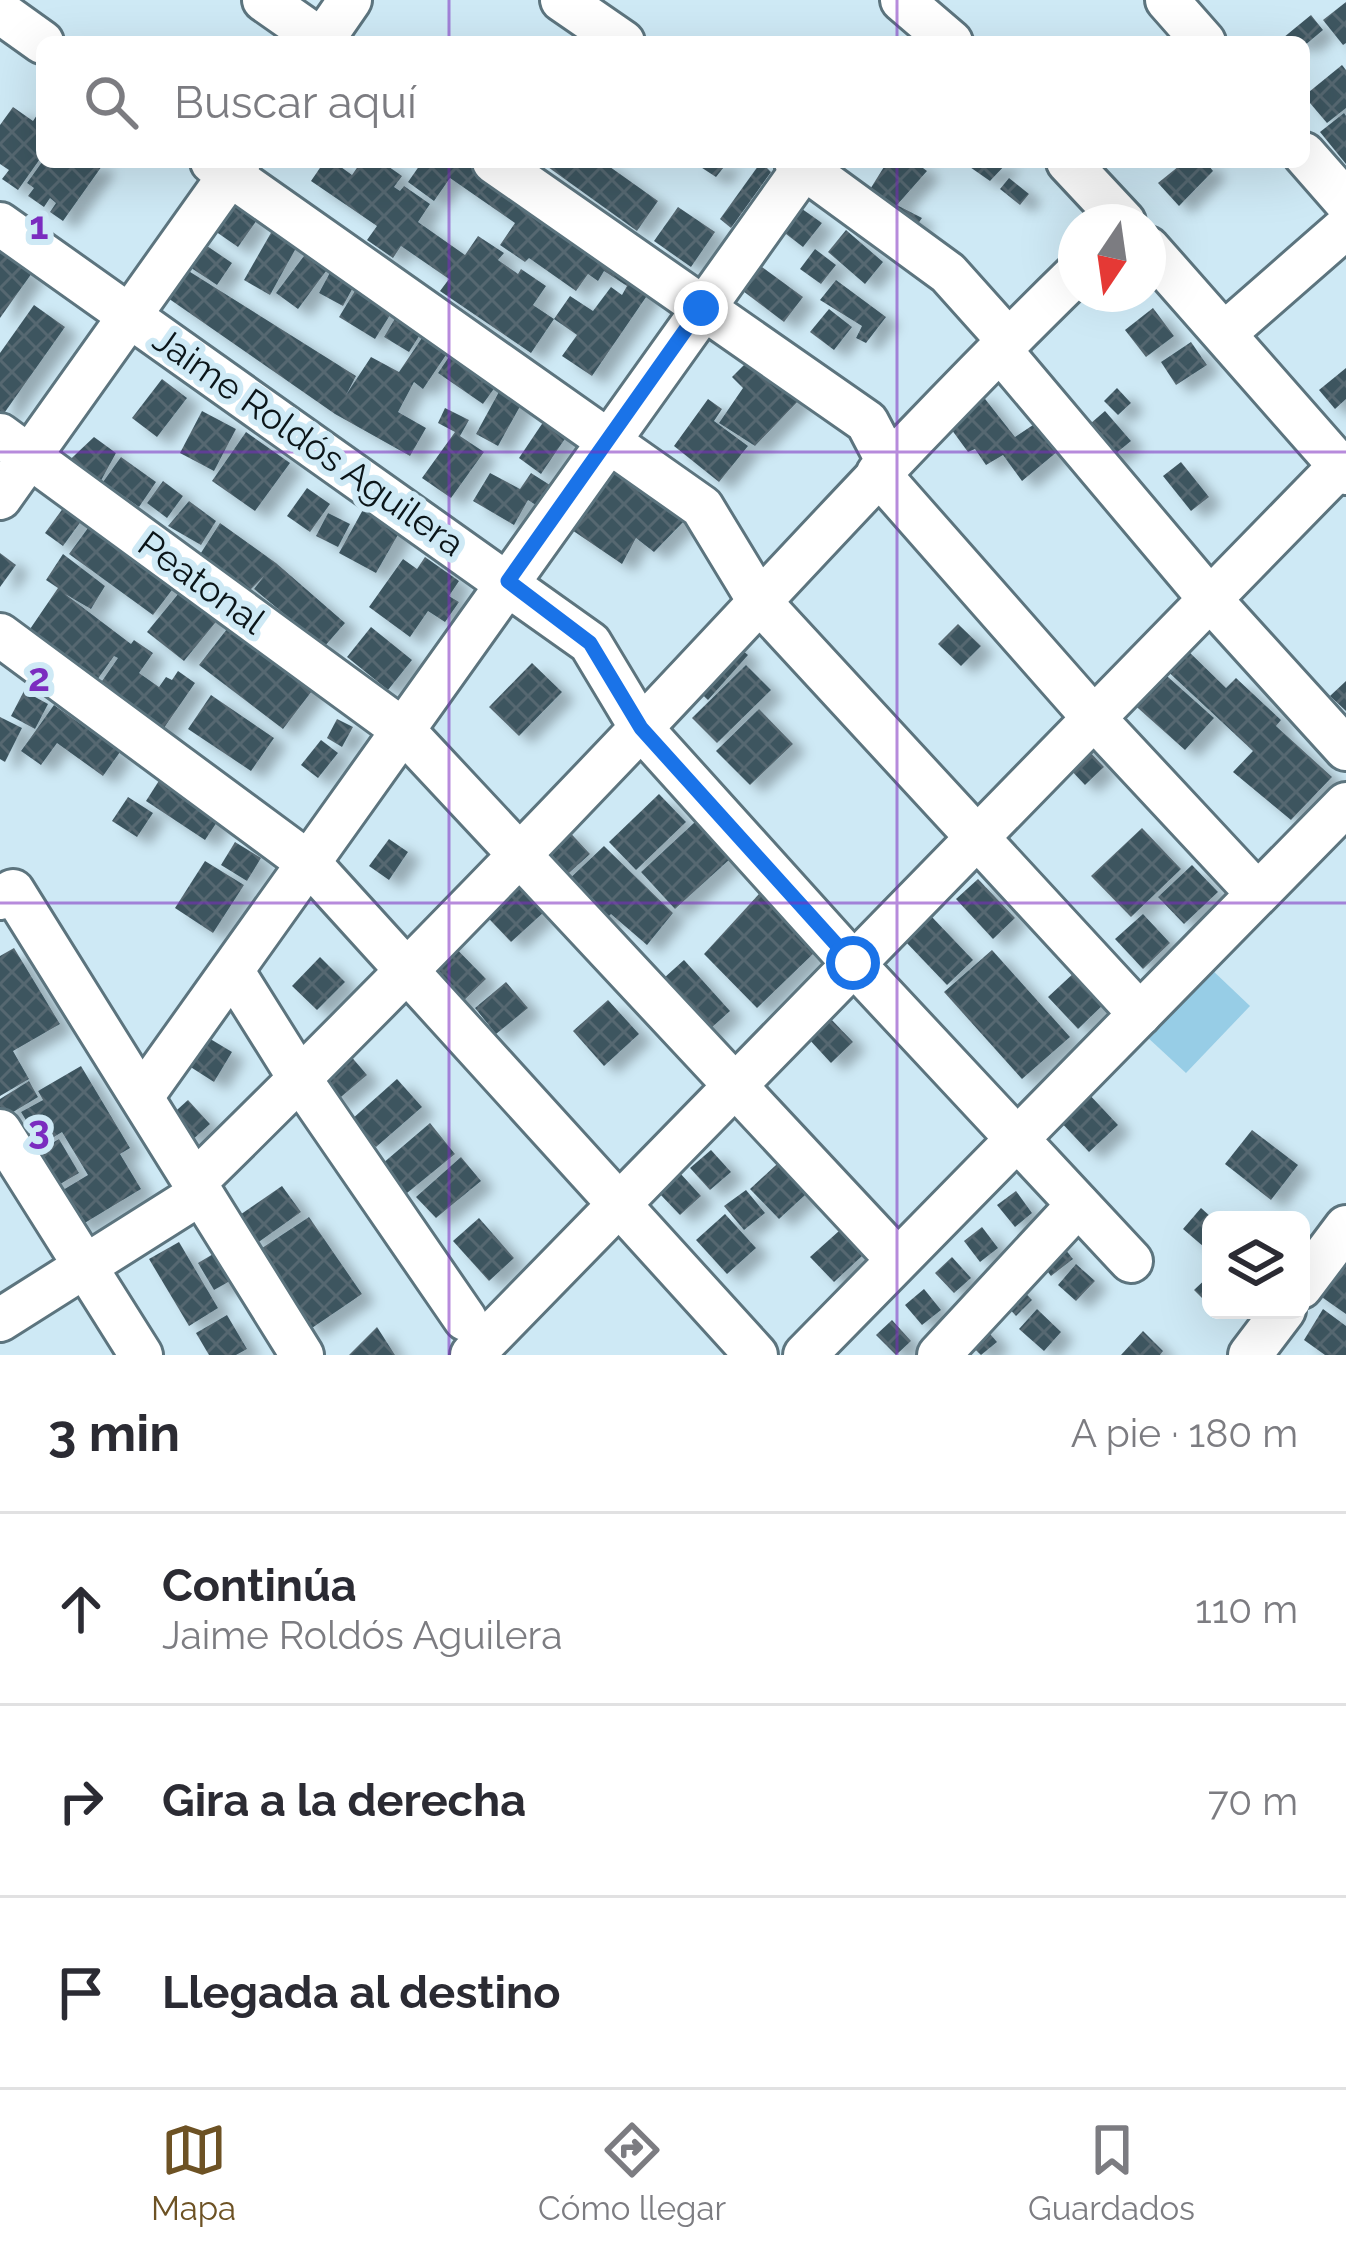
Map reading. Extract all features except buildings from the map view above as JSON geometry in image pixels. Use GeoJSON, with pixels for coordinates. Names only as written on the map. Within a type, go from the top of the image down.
{"type":"FeatureCollection","features":[{"type":"Feature","properties":{"kind":"street"},"geometry":{"type":"LineString","coordinates":[[264,0],[314,36]]}},
{"type":"Feature","properties":{"kind":"street"},"geometry":{"type":"LineString","coordinates":[[326,36],[350,0]]}},
{"type":"Feature","properties":{"kind":"street"},"geometry":{"type":"LineString","coordinates":[[562,0],[613,36]]}},
{"type":"Feature","properties":{"kind":"street"},"geometry":{"type":"LineString","coordinates":[[1167,0],[1199,36]]}},
{"type":"Feature","properties":{"kind":"street"},"geometry":{"type":"LineString","coordinates":[[0,13],[36,38]]}},
{"type":"Feature","properties":{"kind":"street"},"geometry":{"type":"LineString","coordinates":[[908,14],[943,36]]}},
{"type":"Feature","properties":{"kind":"street"},"geometry":{"type":"LineString","coordinates":[[1310,161],[1346,202]]}},
{"type":"Feature","properties":{"kind":"street"},"geometry":{"type":"LineString","coordinates":[[0,498],[15,446],[131,316],[226,168]]}},
{"type":"Feature","properties":{"kind":"street"},"geometry":{"type":"LineString","coordinates":[[230,168],[702,507],[759,601],[1140,1015]]}},
{"type":"Feature","properties":{"kind":"street"},"geometry":{"type":"LineString","coordinates":[[503,168],[867,422],[883,468],[1093,717],[1257,893]]}},
{"type":"Feature","properties":{"kind":"street"},"geometry":{"type":"LineString","coordinates":[[142,1095],[799,168]]}},
{"type":"Feature","properties":{"kind":"street"},"geometry":{"type":"LineString","coordinates":[[807,168],[948,273],[1209,598],[1346,749]]}},
{"type":"Feature","properties":{"kind":"street"},"geometry":{"type":"LineString","coordinates":[[1074,168],[1107,204]]}},
{"type":"Feature","properties":{"kind":"street","name":"Jaime Roldós Aguilera"},"geometry":{"type":"LineString","coordinates":[[0,224],[590,643],[641,728],[1132,1261]]}},
{"type":"Feature","properties":{"kind":"street"},"geometry":{"type":"LineString","coordinates":[[1226,333],[1346,227]]}},
{"type":"Feature","properties":{"kind":"street"},"geometry":{"type":"LineString","coordinates":[[233,972],[468,1337],[620,1204],[1209,598],[1343,470],[1166,268]]}},
{"type":"Feature","properties":{"kind":"street"},"geometry":{"type":"LineString","coordinates":[[0,1320],[86,1269],[198,1187],[641,728],[883,468],[1058,292]]}},
{"type":"Feature","properties":{"kind":"street","name":"Peatonal"},"geometry":{"type":"LineString","coordinates":[[15,446],[403,730],[896,1258]]}},
{"type":"Feature","properties":{"kind":"street"},"geometry":{"type":"LineString","coordinates":[[0,635],[310,864],[756,1355]]}},
{"type":"Feature","properties":{"kind":"street"},"geometry":{"type":"LineString","coordinates":[[805,1355],[1346,804]]}},
{"type":"Feature","properties":{"kind":"street"},"geometry":{"type":"LineString","coordinates":[[4,886],[142,1095],[302,1355]]}},
{"type":"Feature","properties":{"kind":"street"},"geometry":{"type":"LineString","coordinates":[[6,1156],[141,1355]]}},
{"type":"Feature","properties":{"kind":"street"},"geometry":{"type":"LineString","coordinates":[[940,1355],[1078,1205]]}},
{"type":"Feature","properties":{"kind":"street"},"geometry":{"type":"LineString","coordinates":[[1310,1275],[1346,1227]]}},
{"type":"Feature","properties":{"kind":"street"},"geometry":{"type":"LineString","coordinates":[[1250,1355],[1277,1319]]}},
{"type":"Feature","properties":{"kind":"shaded area"},"geometry":{"type":"Polygon","coordinates":[[[1210,968],[1250,1006],[1186,1073],[1146,1036],[1210,968]]]}},
{"type":"Feature","properties":{"kind":"route"},"geometry":{"type":"LineString","coordinates":[[701,308],[508,581],[590,643],[641,728],[853,963]]}}]}
